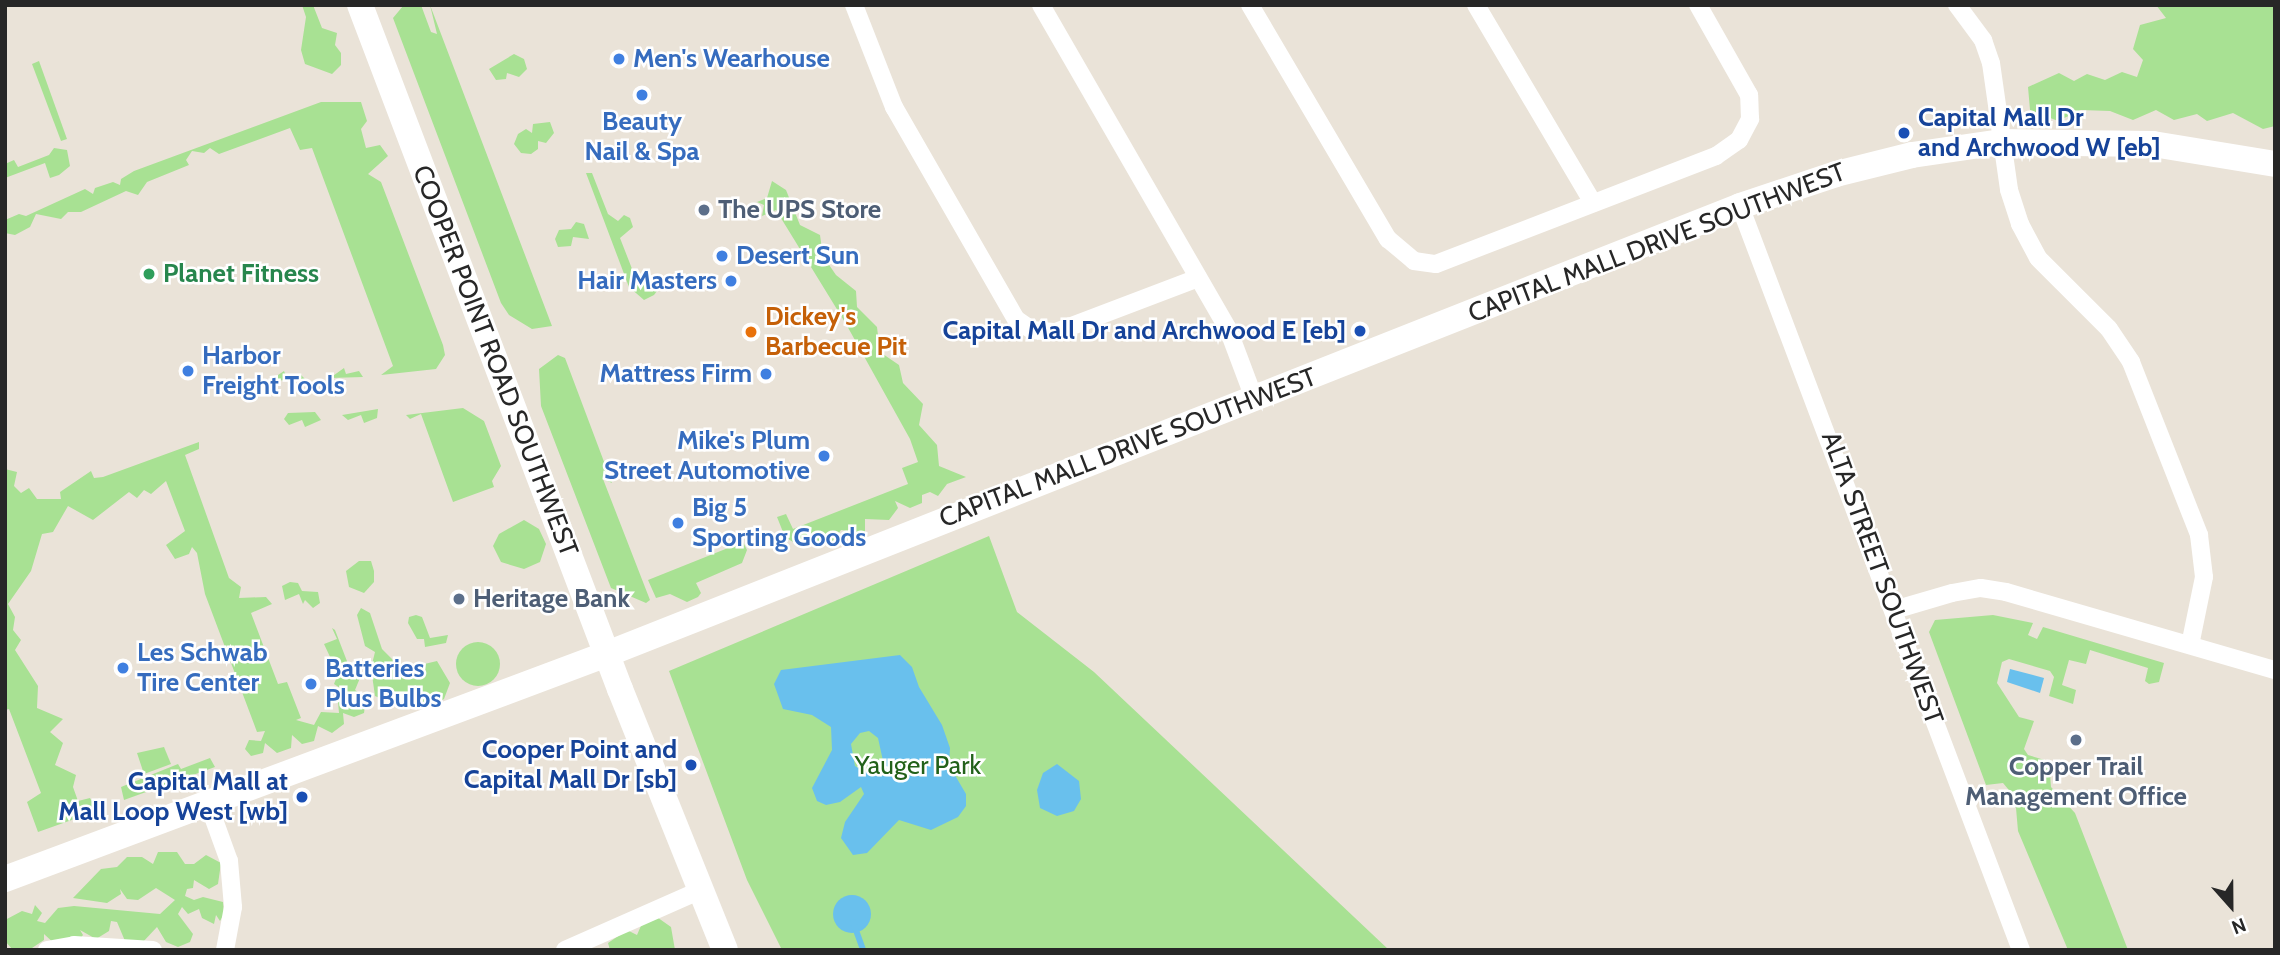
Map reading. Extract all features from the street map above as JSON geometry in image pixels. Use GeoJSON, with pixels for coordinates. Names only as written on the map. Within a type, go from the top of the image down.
{"type":"FeatureCollection","features":[{"type":"Feature","properties":{"kind":"street","name":"COOPER POINT ROAD SOUTHWEST"},"geometry":{"type":"LineString","coordinates":[[360,5],[607,654],[699,891],[725,950]]}},
{"type":"Feature","properties":{"kind":"street"},"geometry":{"type":"LineString","coordinates":[[854,5],[894,107],[1016,319],[1032,330],[1056,332],[1198,278]]}},
{"type":"Feature","properties":{"kind":"street"},"geometry":{"type":"LineString","coordinates":[[1041,5],[1228,329],[1254,398]]}},
{"type":"Feature","properties":{"kind":"street"},"geometry":{"type":"LineString","coordinates":[[1250,5],[1402,255],[1436,264],[1716,156],[1746,130],[1749,95],[1698,5]]}},
{"type":"Feature","properties":{"kind":"street"},"geometry":{"type":"LineString","coordinates":[[1476,5],[1593,203]]}},
{"type":"Feature","properties":{"kind":"street"},"geometry":{"type":"LineString","coordinates":[[1957,5],[1983,40],[1992,63],[2001,142],[2020,224],[2038,258],[2109,329],[2131,362],[2199,535],[2204,577],[2190,645]]}},
{"type":"Feature","properties":{"kind":"street","name":"CAPITAL MALL DRIVE SOUTHWEST"},"geometry":{"type":"LineString","coordinates":[[5,879],[607,654],[1740,206],[1865,166],[2001,142],[2153,144],[2275,164]]}},
{"type":"Feature","properties":{"kind":"street","name":"ALTA STREET SOUTHWEST"},"geometry":{"type":"LineString","coordinates":[[1740,206],[2021,950]]}},
{"type":"Feature","properties":{"kind":"street"},"geometry":{"type":"LineString","coordinates":[[1894,610],[1924,598],[1981,588],[2275,670]]}},
{"type":"Feature","properties":{"kind":"street"},"geometry":{"type":"LineString","coordinates":[[208,803],[229,861],[233,907],[225,950]]}},
{"type":"Feature","properties":{"kind":"street"},"geometry":{"type":"LineString","coordinates":[[565,950],[699,891]]}},
{"type":"Feature","properties":{"kind":"street"},"geometry":{"type":"LineString","coordinates":[[47,950],[74,945],[153,950]]}},
{"type":"Feature","properties":{"kind":"green space"},"geometry":{"type":"Polygon","coordinates":[[[302,5],[313,5],[322,28],[337,33],[335,45],[341,53],[341,65],[332,74],[305,64],[301,50],[306,17],[302,5]]]}},
{"type":"Feature","properties":{"kind":"green space"},"geometry":{"type":"Polygon","coordinates":[[[421,5],[431,32],[437,34],[430,5],[552,326],[532,329],[509,315],[501,303],[393,18],[403,6],[421,5]]]}},
{"type":"Feature","properties":{"kind":"green space"},"geometry":{"type":"Polygon","coordinates":[[[2156,5],[2275,5],[2275,126],[2263,129],[2233,113],[2207,121],[2197,114],[2174,120],[2156,110],[2133,120],[2110,111],[2081,110],[2058,121],[2030,110],[2028,87],[2059,73],[2074,81],[2087,74],[2105,80],[2122,72],[2137,77],[2143,60],[2133,49],[2140,25],[2166,18],[2156,5]]]}},
{"type":"Feature","properties":{"kind":"green space"},"geometry":{"type":"Polygon","coordinates":[[[514,54],[524,59],[527,69],[519,77],[507,73],[506,79],[496,80],[489,69],[514,54]]]}},
{"type":"Feature","properties":{"kind":"green space"},"geometry":{"type":"Polygon","coordinates":[[[39,61],[67,139],[61,141],[32,64],[39,61]]]}},
{"type":"Feature","properties":{"kind":"green space"},"geometry":{"type":"Polygon","coordinates":[[[321,102],[361,102],[367,121],[361,129],[366,148],[380,145],[388,156],[368,174],[381,182],[443,345],[445,355],[436,369],[381,375],[393,366],[312,148],[300,150],[290,128],[219,154],[210,148],[204,153],[192,151],[186,160],[189,165],[147,182],[138,195],[126,191],[81,212],[68,212],[61,219],[36,214],[30,227],[15,235],[5,233],[5,220],[19,214],[26,216],[85,189],[93,194],[95,188],[113,182],[120,185],[121,179],[134,171],[321,102]]]}},
{"type":"Feature","properties":{"kind":"green space"},"geometry":{"type":"Polygon","coordinates":[[[550,122],[554,133],[546,143],[538,141],[538,149],[531,154],[521,153],[514,144],[518,134],[526,129],[532,133],[533,124],[550,122]]]}},
{"type":"Feature","properties":{"kind":"green space"},"geometry":{"type":"Polygon","coordinates":[[[54,148],[67,150],[70,166],[59,175],[50,178],[45,163],[5,178],[5,164],[14,160],[18,167],[49,155],[54,148]]]}},
{"type":"Feature","properties":{"kind":"green space"},"geometry":{"type":"Polygon","coordinates":[[[586,173],[592,173],[608,214],[618,221],[624,215],[630,218],[633,227],[620,238],[636,279],[645,274],[655,277],[660,287],[654,295],[644,300],[629,287],[586,173]]]}},
{"type":"Feature","properties":{"kind":"green space"},"geometry":{"type":"Polygon","coordinates":[[[772,181],[786,190],[800,225],[820,235],[823,256],[836,275],[856,291],[857,307],[877,327],[880,352],[899,365],[903,383],[923,404],[919,425],[937,445],[939,466],[966,477],[947,484],[938,496],[930,492],[922,495],[922,503],[910,508],[895,501],[898,508],[889,520],[865,519],[865,533],[841,530],[832,542],[820,544],[813,538],[793,542],[785,537],[777,517],[786,514],[793,529],[908,484],[902,468],[918,462],[910,439],[846,324],[776,210],[762,216],[764,205],[757,202],[767,198],[772,181]]]}},
{"type":"Feature","properties":{"kind":"green space"},"geometry":{"type":"Polygon","coordinates":[[[576,222],[584,224],[589,239],[573,237],[571,246],[558,247],[555,239],[559,230],[571,229],[576,222]]]}},
{"type":"Feature","properties":{"kind":"green space"},"geometry":{"type":"Polygon","coordinates":[[[558,355],[565,358],[612,483],[603,479],[650,600],[646,603],[611,588],[541,406],[539,369],[558,355]]]}},
{"type":"Feature","properties":{"kind":"green space"},"geometry":{"type":"Polygon","coordinates":[[[344,368],[346,374],[359,371],[363,377],[330,378],[344,368]]]}},
{"type":"Feature","properties":{"kind":"green space"},"geometry":{"type":"Polygon","coordinates":[[[284,371],[287,378],[300,374],[305,379],[269,381],[284,371]]]}},
{"type":"Feature","properties":{"kind":"green space"},"geometry":{"type":"Polygon","coordinates":[[[463,408],[484,421],[501,466],[492,481],[494,487],[453,502],[421,414],[410,419],[406,415],[463,408]]]}},
{"type":"Feature","properties":{"kind":"green space"},"geometry":{"type":"Polygon","coordinates":[[[378,409],[377,418],[364,423],[361,415],[348,420],[342,415],[378,409]]]}},
{"type":"Feature","properties":{"kind":"green space"},"geometry":{"type":"Polygon","coordinates":[[[315,412],[321,420],[305,427],[302,420],[289,425],[284,419],[288,413],[315,412]]]}},
{"type":"Feature","properties":{"kind":"green space"},"geometry":{"type":"Polygon","coordinates":[[[199,442],[199,449],[185,455],[229,578],[241,587],[239,598],[266,597],[272,604],[251,613],[278,684],[287,682],[301,718],[296,720],[314,725],[321,712],[339,713],[337,692],[343,690],[334,684],[338,674],[324,644],[337,639],[332,628],[335,630],[350,669],[360,678],[355,690],[366,698],[364,713],[354,717],[343,713],[344,724],[332,733],[318,726],[314,741],[302,744],[292,735],[291,748],[277,753],[265,743],[263,753],[251,756],[245,749],[249,740],[261,741],[265,731],[257,732],[205,594],[197,553],[192,547],[189,554],[175,559],[166,545],[185,531],[166,481],[151,494],[144,490],[137,498],[129,492],[93,520],[68,506],[53,532],[42,534],[31,571],[8,604],[15,617],[13,630],[21,640],[15,650],[38,686],[37,708],[63,719],[50,732],[63,743],[55,765],[76,775],[73,787],[78,801],[90,798],[97,811],[38,832],[27,802],[41,793],[9,709],[5,710],[5,469],[17,472],[14,486],[21,493],[29,488],[37,499],[61,499],[60,492],[91,471],[94,478],[103,477],[199,442]]]}},
{"type":"Feature","properties":{"kind":"green space"},"geometry":{"type":"Polygon","coordinates":[[[524,520],[539,529],[546,544],[540,562],[524,569],[501,562],[493,546],[499,534],[524,520]]]}},
{"type":"Feature","properties":{"kind":"green space","name":"Yauger Park"},"geometry":{"type":"Polygon","coordinates":[[[989,536],[1017,612],[1094,672],[1389,950],[782,950],[747,880],[669,671],[989,536]]]}},
{"type":"Feature","properties":{"kind":"green space"},"geometry":{"type":"Polygon","coordinates":[[[743,542],[747,550],[742,563],[696,583],[701,593],[698,597],[687,602],[670,594],[656,598],[648,580],[743,542]]]}},
{"type":"Feature","properties":{"kind":"green space"},"geometry":{"type":"Polygon","coordinates":[[[359,561],[371,561],[374,571],[374,582],[364,593],[349,587],[346,571],[359,561]]]}},
{"type":"Feature","properties":{"kind":"green space"},"geometry":{"type":"Polygon","coordinates":[[[290,582],[298,583],[302,591],[318,592],[320,603],[313,608],[305,600],[303,604],[299,594],[285,600],[282,586],[290,582]]]}},
{"type":"Feature","properties":{"kind":"green space"},"geometry":{"type":"Polygon","coordinates":[[[361,608],[370,613],[382,649],[394,661],[412,667],[437,661],[450,683],[444,699],[430,707],[408,702],[400,707],[375,696],[371,668],[375,652],[365,646],[357,615],[361,608]]]}},
{"type":"Feature","properties":{"kind":"green space"},"geometry":{"type":"Polygon","coordinates":[[[1993,615],[2033,623],[2028,635],[2037,639],[2043,627],[2164,663],[2159,682],[2149,684],[2145,681],[2148,668],[2090,650],[2086,664],[2069,660],[2062,685],[2076,690],[2073,704],[2049,696],[2054,677],[2050,671],[2009,659],[2002,662],[1997,683],[2019,717],[2034,721],[2024,749],[2028,755],[2061,765],[2050,773],[2051,787],[2075,813],[2128,950],[2068,950],[2018,831],[2016,808],[2008,789],[2003,783],[1986,785],[1929,632],[1935,620],[1993,615]]]}},
{"type":"Feature","properties":{"kind":"green space"},"geometry":{"type":"Polygon","coordinates":[[[409,617],[422,617],[430,638],[448,635],[446,643],[425,647],[424,639],[417,639],[408,623],[409,617]]]}},
{"type":"Feature","properties":{"kind":"green space"},"geometry":{"type":"Polygon","coordinates":[[[478,642],[494,648],[500,664],[494,680],[478,686],[462,680],[456,664],[462,648],[478,642]]]}},
{"type":"Feature","properties":{"kind":"green space"},"geometry":{"type":"Polygon","coordinates":[[[164,747],[171,764],[144,774],[137,753],[164,747]]]}},
{"type":"Feature","properties":{"kind":"green space"},"geometry":{"type":"Polygon","coordinates":[[[210,758],[215,767],[124,800],[121,787],[178,764],[181,769],[210,758]]]}},
{"type":"Feature","properties":{"kind":"green space"},"geometry":{"type":"Polygon","coordinates":[[[158,852],[177,852],[185,864],[194,864],[206,855],[221,863],[218,884],[209,889],[194,880],[193,888],[187,889],[185,896],[194,900],[203,897],[223,902],[224,914],[220,921],[216,915],[214,924],[202,918],[199,909],[188,914],[182,907],[178,914],[193,934],[190,942],[178,947],[166,942],[157,927],[142,943],[125,941],[117,922],[111,921],[109,931],[96,939],[80,930],[83,935],[77,943],[57,946],[44,934],[44,940],[29,950],[13,950],[5,941],[5,920],[22,911],[32,914],[35,905],[42,913],[37,921],[45,923],[58,908],[74,906],[160,914],[175,900],[156,888],[138,900],[127,899],[120,889],[121,894],[107,903],[73,898],[101,869],[117,867],[127,857],[142,857],[153,864],[158,852]]]}},
{"type":"Feature","properties":{"kind":"green space"},"geometry":{"type":"Polygon","coordinates":[[[654,915],[671,927],[675,950],[610,950],[608,943],[627,930],[637,935],[643,921],[654,915]]]}},
{"type":"Feature","properties":{"kind":"water"},"geometry":{"type":"Polygon","coordinates":[[[900,655],[912,667],[919,687],[942,725],[950,748],[949,765],[966,794],[966,806],[958,817],[931,830],[899,820],[867,853],[853,855],[841,838],[845,822],[864,794],[861,787],[840,802],[826,805],[817,801],[812,788],[832,750],[831,727],[812,715],[783,709],[774,684],[781,670],[900,655]],[[869,731],[860,733],[851,744],[855,766],[866,772],[876,770],[883,761],[878,738],[869,731]]]}},
{"type":"Feature","properties":{"kind":"water"},"geometry":{"type":"Polygon","coordinates":[[[2010,669],[2044,678],[2040,693],[2007,682],[2010,669]]]}},
{"type":"Feature","properties":{"kind":"water"},"geometry":{"type":"Polygon","coordinates":[[[1057,764],[1079,781],[1081,799],[1074,811],[1057,816],[1040,808],[1037,790],[1043,773],[1057,764]]]}},
{"type":"Feature","properties":{"kind":"water"},"geometry":{"type":"Polygon","coordinates":[[[852,895],[865,901],[871,914],[865,927],[852,933],[839,927],[833,914],[839,901],[852,895]]]}},
{"type":"Feature","properties":{"kind":"waterway"},"geometry":{"type":"LineString","coordinates":[[853,922],[863,950]]}},
{"type":"Feature","properties":{"kind":"place","name":"Men's Wearhouse"},"geometry":{"type":"Point","coordinates":[619,59]}},
{"type":"Feature","properties":{"kind":"place","name":"Beauty Nail & Spa"},"geometry":{"type":"Point","coordinates":[642,95]}},
{"type":"Feature","properties":{"kind":"place","name":"Capital Mall Dr and Archwood W [eb]"},"geometry":{"type":"Point","coordinates":[1904,133]}},
{"type":"Feature","properties":{"kind":"place","name":"The UPS Store"},"geometry":{"type":"Point","coordinates":[704,210]}},
{"type":"Feature","properties":{"kind":"place","name":"Desert Sun"},"geometry":{"type":"Point","coordinates":[722,256]}},
{"type":"Feature","properties":{"kind":"place","name":"Planet Fitness"},"geometry":{"type":"Point","coordinates":[149,274]}},
{"type":"Feature","properties":{"kind":"place","name":"Hair Masters"},"geometry":{"type":"Point","coordinates":[731,281]}},
{"type":"Feature","properties":{"kind":"place","name":"Capital Mall Dr and Archwood E [eb]"},"geometry":{"type":"Point","coordinates":[1360,331]}},
{"type":"Feature","properties":{"kind":"place","name":"Dickey's Barbecue Pit"},"geometry":{"type":"Point","coordinates":[751,332]}},
{"type":"Feature","properties":{"kind":"place","name":"Harbor Freight Tools"},"geometry":{"type":"Point","coordinates":[188,371]}},
{"type":"Feature","properties":{"kind":"place","name":"Mattress Firm"},"geometry":{"type":"Point","coordinates":[766,374]}},
{"type":"Feature","properties":{"kind":"place","name":"Mike's Plum Street Automotive"},"geometry":{"type":"Point","coordinates":[824,456]}},
{"type":"Feature","properties":{"kind":"place","name":"Big 5 Sporting Goods"},"geometry":{"type":"Point","coordinates":[678,523]}},
{"type":"Feature","properties":{"kind":"place","name":"Heritage Bank"},"geometry":{"type":"Point","coordinates":[459,599]}},
{"type":"Feature","properties":{"kind":"place","name":"Les Schwab Tire Center"},"geometry":{"type":"Point","coordinates":[123,668]}},
{"type":"Feature","properties":{"kind":"place","name":"Batteries Plus Bulbs"},"geometry":{"type":"Point","coordinates":[311,684]}},
{"type":"Feature","properties":{"kind":"place","name":"Copper Trail Management Office"},"geometry":{"type":"Point","coordinates":[2076,740]}},
{"type":"Feature","properties":{"kind":"place","name":"Cooper Point and Capital Mall Dr [sb]"},"geometry":{"type":"Point","coordinates":[691,765]}},
{"type":"Feature","properties":{"kind":"place","name":"Capital Mall at Mall Loop West [wb]"},"geometry":{"type":"Point","coordinates":[302,797]}}]}
